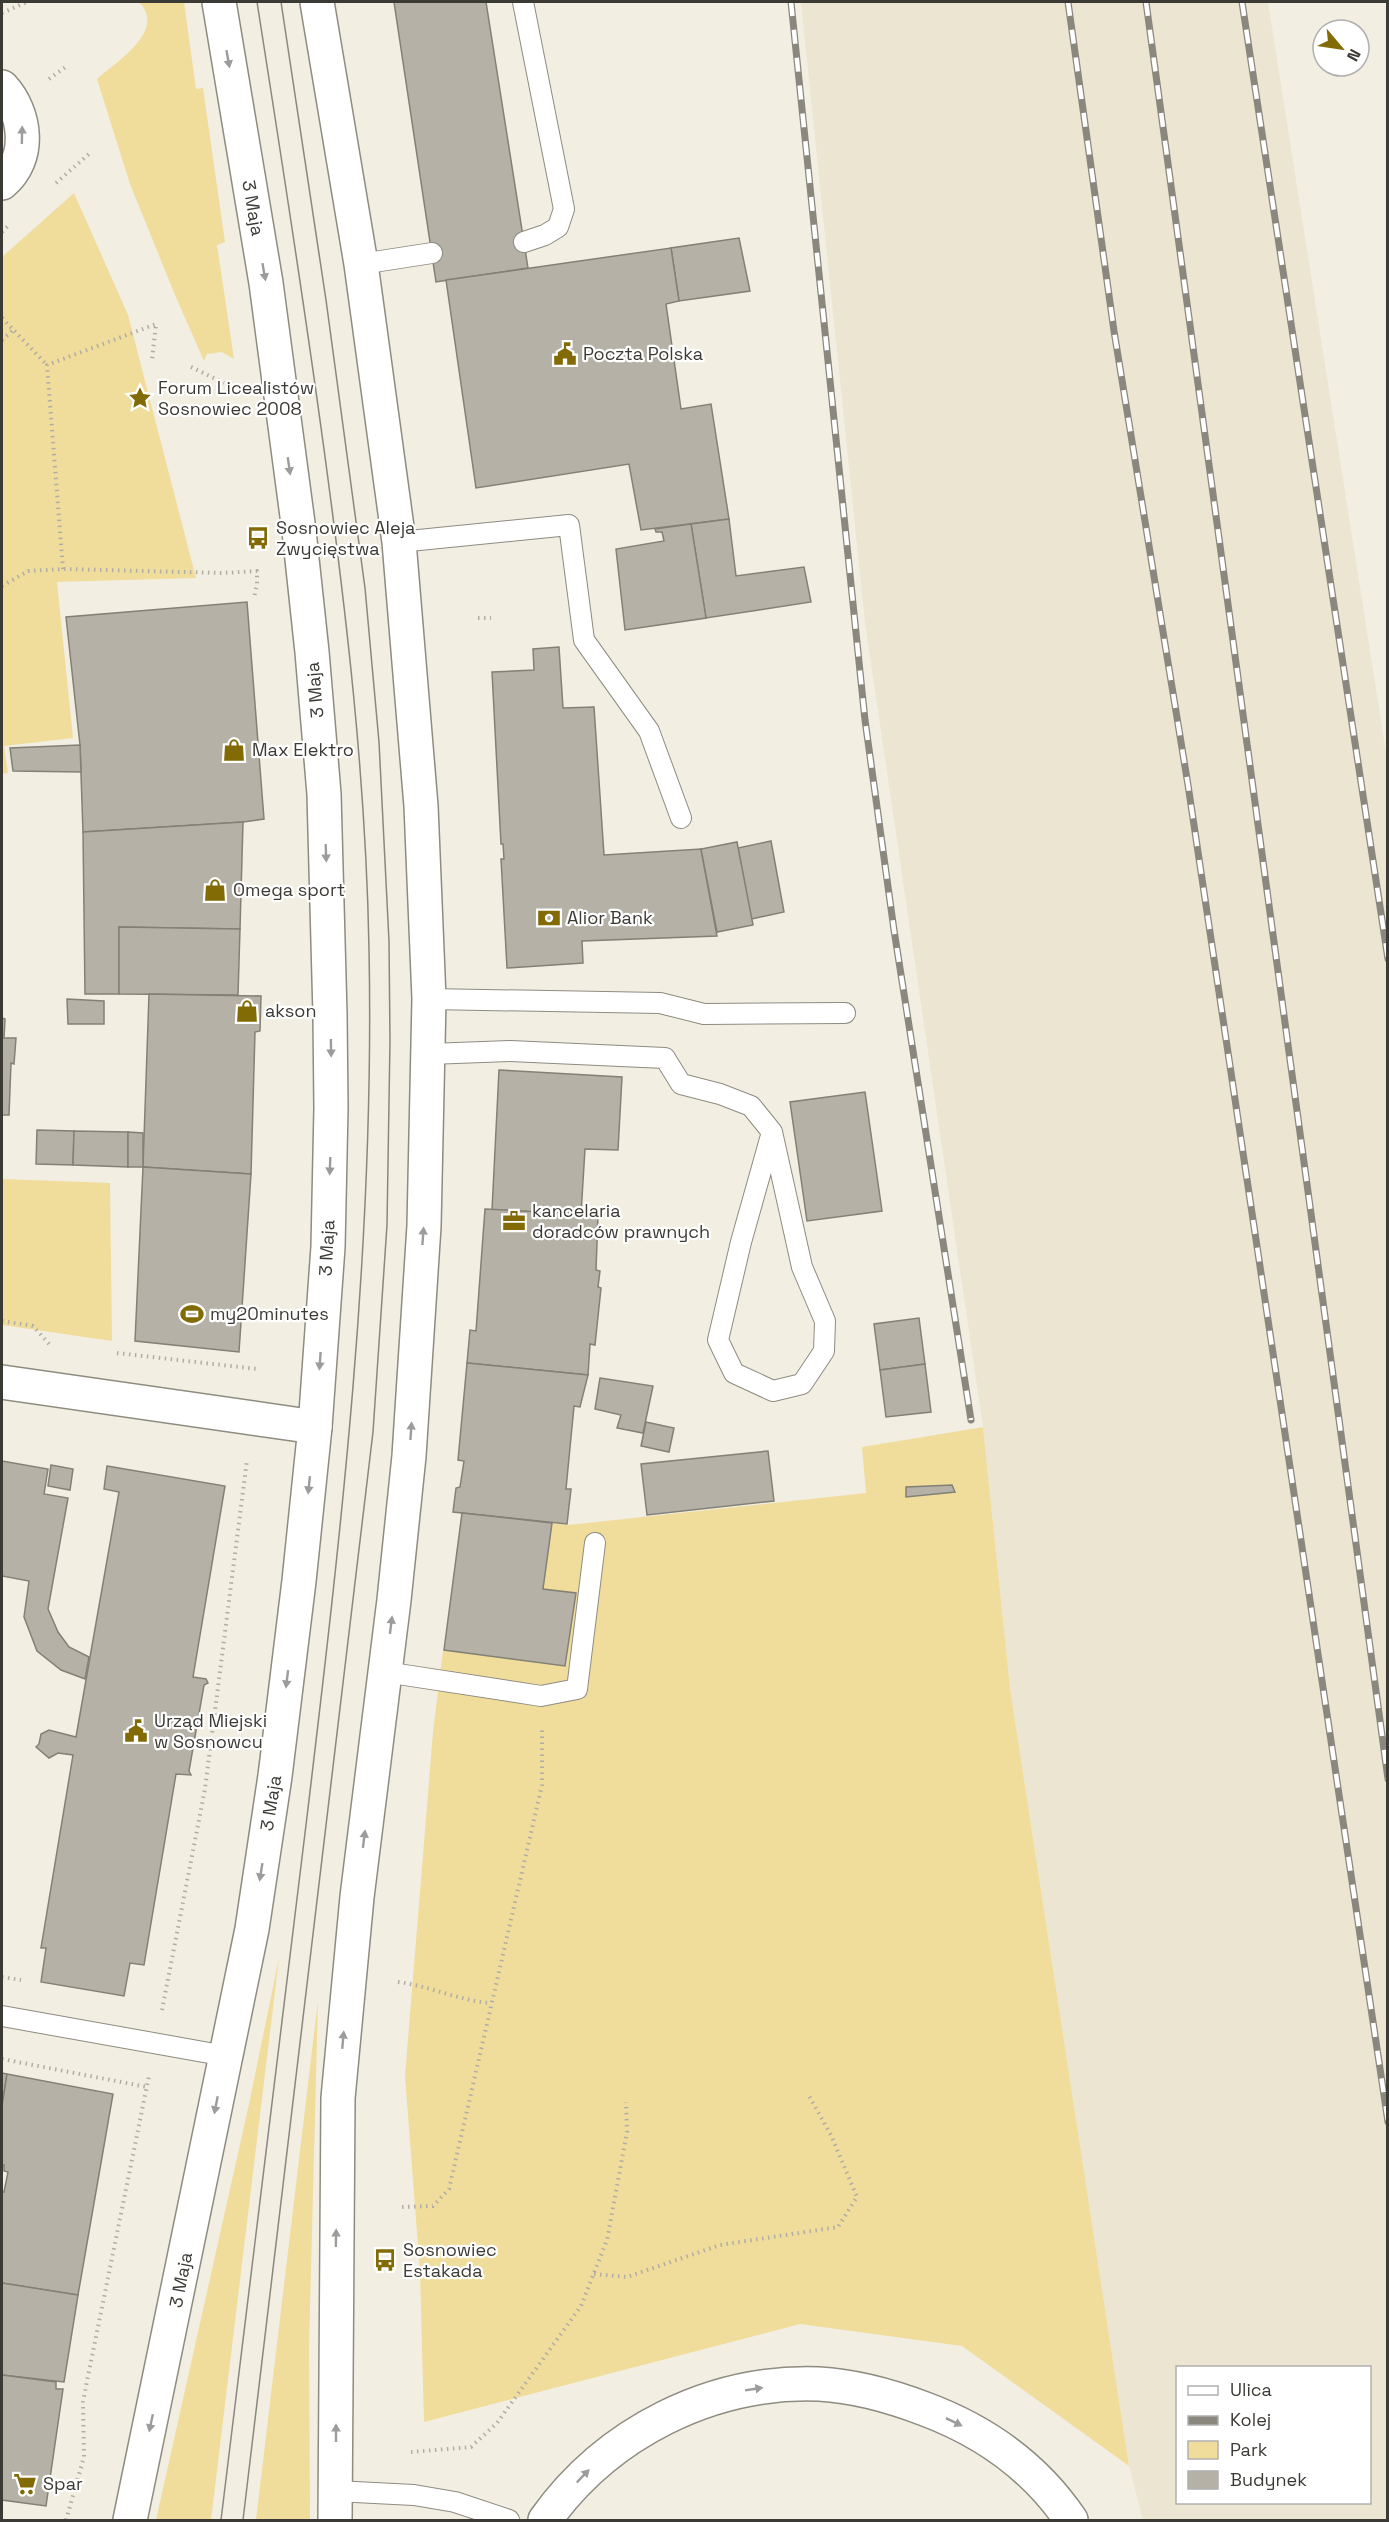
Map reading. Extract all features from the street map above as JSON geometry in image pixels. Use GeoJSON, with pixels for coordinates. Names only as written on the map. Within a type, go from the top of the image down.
{"type":"FeatureCollection","features":[{"type":"Feature","properties":{"kind":"main road","name":"3 Maja"},"geometry":{"type":"LineString","coordinates":[[130,2520],[252,1929],[275,1776],[315,1427],[328,1246],[332,1108],[324,794],[299,531],[266,283],[219,2]]}},
{"type":"Feature","properties":{"kind":"main road"},"geometry":{"type":"LineString","coordinates":[[317,2],[361,264],[399,542],[421,806],[429,999],[424,1226],[409,1456],[357,1897],[338,2098],[335,2506]]}},
{"type":"Feature","properties":{"kind":"main road"},"geometry":{"type":"LineString","coordinates":[[2,87],[19,113],[23,137],[20,157],[8,178],[2,183]]}},
{"type":"Feature","properties":{"kind":"main road"},"geometry":{"type":"LineString","coordinates":[[2,1382],[315,1427]]}},
{"type":"Feature","properties":{"kind":"main road"},"geometry":{"type":"LineString","coordinates":[[545,2520],[562,2497],[591,2467],[660,2419],[701,2401],[738,2392],[782,2385],[820,2384],[864,2390],[900,2399],[941,2415],[979,2434],[1012,2456],[1036,2477],[1071,2520]]}},
{"type":"Feature","properties":{"kind":"lane"},"geometry":{"type":"LineString","coordinates":[[523,2],[564,209],[558,227],[545,235],[524,242]]}},
{"type":"Feature","properties":{"kind":"lane"},"geometry":{"type":"LineString","coordinates":[[361,264],[432,253]]}},
{"type":"Feature","properties":{"kind":"lane"},"geometry":{"type":"LineString","coordinates":[[399,542],[569,525],[584,640],[649,731],[681,818]]}},
{"type":"Feature","properties":{"kind":"lane"},"geometry":{"type":"LineString","coordinates":[[429,999],[660,1003],[704,1014],[845,1013]]}},
{"type":"Feature","properties":{"kind":"lane"},"geometry":{"type":"LineString","coordinates":[[429,1054],[510,1051],[665,1058],[681,1084],[720,1094],[751,1106],[772,1132],[802,1267],[825,1321],[824,1351],[802,1384],[773,1391],[734,1373],[718,1340],[741,1242],[772,1132]]}},
{"type":"Feature","properties":{"kind":"lane"},"geometry":{"type":"LineString","coordinates":[[385,1672],[542,1695],[577,1689],[595,1543]]}},
{"type":"Feature","properties":{"kind":"lane"},"geometry":{"type":"LineString","coordinates":[[2,2016],[226,2056]]}},
{"type":"Feature","properties":{"kind":"lane"},"geometry":{"type":"LineString","coordinates":[[335,2506],[414,2495],[455,2502],[510,2520]]}},
{"type":"Feature","properties":{"kind":"path"},"geometry":{"type":"LineString","coordinates":[[2,13],[27,2]]}},
{"type":"Feature","properties":{"kind":"path"},"geometry":{"type":"LineString","coordinates":[[2,318],[47,365],[63,568]]}},
{"type":"Feature","properties":{"kind":"path"},"geometry":{"type":"LineString","coordinates":[[47,365],[156,324],[152,360]]}},
{"type":"Feature","properties":{"kind":"path"},"geometry":{"type":"LineString","coordinates":[[2,340],[13,330]]}},
{"type":"Feature","properties":{"kind":"path"},"geometry":{"type":"LineString","coordinates":[[191,367],[224,383]]}},
{"type":"Feature","properties":{"kind":"path"},"geometry":{"type":"LineString","coordinates":[[2,586],[28,571],[63,568],[223,573],[256,571],[257,584],[254,598]]}},
{"type":"Feature","properties":{"kind":"path"},"geometry":{"type":"LineString","coordinates":[[478,618],[491,618]]}},
{"type":"Feature","properties":{"kind":"path"},"geometry":{"type":"LineString","coordinates":[[2,1321],[33,1326],[53,1348]]}},
{"type":"Feature","properties":{"kind":"path"},"geometry":{"type":"LineString","coordinates":[[108,1352],[257,1369]]}},
{"type":"Feature","properties":{"kind":"path"},"geometry":{"type":"LineString","coordinates":[[66,2520],[82,2464],[83,2402],[87,2381],[206,1789],[248,1457]]}},
{"type":"Feature","properties":{"kind":"path"},"geometry":{"type":"LineString","coordinates":[[402,2207],[433,2206],[449,2189],[542,1785],[542,1695]]}},
{"type":"Feature","properties":{"kind":"path"},"geometry":{"type":"LineString","coordinates":[[398,1982],[478,2002],[491,2003]]}},
{"type":"Feature","properties":{"kind":"path"},"geometry":{"type":"LineString","coordinates":[[2,2059],[147,2087]]}},
{"type":"Feature","properties":{"kind":"path"},"geometry":{"type":"LineString","coordinates":[[594,2274],[627,2277],[720,2245],[838,2227],[856,2197],[831,2135],[809,2096]]}},
{"type":"Feature","properties":{"kind":"path"},"geometry":{"type":"LineString","coordinates":[[411,2452],[471,2447],[496,2422],[581,2306],[607,2240],[627,2132],[626,2102]]}},
{"type":"Feature","properties":{"kind":"shaded area"},"geometry":{"type":"Polygon","coordinates":[[[801,2],[1268,2],[1387,759],[1387,2520],[1143,2520],[1129,2466],[1010,1688],[983,1427],[865,622],[801,2]]]}},
{"type":"Feature","properties":{"kind":"green space"},"geometry":{"type":"Polygon","coordinates":[[[139,2],[184,2],[196,89],[203,88],[225,242],[217,245],[234,359],[222,352],[207,354],[204,361],[130,184],[97,79],[136,45],[143,34],[147,24],[146,13],[139,2]]]}},
{"type":"Feature","properties":{"kind":"green space"},"geometry":{"type":"Polygon","coordinates":[[[74,193],[128,315],[196,578],[57,582],[73,738],[4,746],[8,773],[2,774],[2,257],[74,193]]]}},
{"type":"Feature","properties":{"kind":"green space"},"geometry":{"type":"Polygon","coordinates":[[[2,1179],[110,1183],[112,1341],[2,1325],[2,1179]]]}},
{"type":"Feature","properties":{"kind":"green space"},"geometry":{"type":"Polygon","coordinates":[[[983,1427],[1010,1688],[1129,2466],[962,2346],[800,2324],[424,2422],[420,2272],[405,2076],[433,1732],[443,1650],[566,1666],[575,1594],[543,1589],[552,1523],[568,1525],[866,1493],[862,1447],[983,1427]]]}},
{"type":"Feature","properties":{"kind":"green space"},"geometry":{"type":"Polygon","coordinates":[[[279,1958],[211,2520],[156,2520],[249,2104],[279,1958]]]}},
{"type":"Feature","properties":{"kind":"green space"},"geometry":{"type":"Polygon","coordinates":[[[318,2000],[309,2347],[310,2520],[256,2520],[318,2000]]]}},
{"type":"Feature","properties":{"kind":"building"},"geometry":{"type":"Polygon","coordinates":[[[394,2],[486,2],[528,268],[436,282],[394,2]]]}},
{"type":"Feature","properties":{"kind":"building"},"geometry":{"type":"Polygon","coordinates":[[[739,238],[750,291],[679,301],[671,248],[739,238]]]}},
{"type":"Feature","properties":{"kind":"building","name":"Poczta Polska"},"geometry":{"type":"Polygon","coordinates":[[[671,248],[679,301],[666,304],[681,409],[711,404],[729,519],[641,530],[629,464],[476,488],[446,280],[671,248]]]}},
{"type":"Feature","properties":{"kind":"building"},"geometry":{"type":"Polygon","coordinates":[[[729,519],[736,576],[804,567],[811,602],[706,618],[691,524],[729,519]]]}},
{"type":"Feature","properties":{"kind":"building"},"geometry":{"type":"Polygon","coordinates":[[[691,524],[706,618],[625,630],[616,549],[664,541],[662,532],[656,532],[655,529],[691,524]]]}},
{"type":"Feature","properties":{"kind":"building"},"geometry":{"type":"Polygon","coordinates":[[[247,602],[264,819],[83,832],[80,745],[66,617],[247,602]]]}},
{"type":"Feature","properties":{"kind":"building"},"geometry":{"type":"Polygon","coordinates":[[[559,647],[563,708],[594,707],[604,855],[701,849],[717,936],[582,941],[583,963],[507,968],[501,859],[504,859],[503,844],[501,844],[492,672],[534,670],[533,649],[559,647]]]}},
{"type":"Feature","properties":{"kind":"building"},"geometry":{"type":"Polygon","coordinates":[[[80,745],[81,772],[13,771],[10,748],[80,745]]]}},
{"type":"Feature","properties":{"kind":"building"},"geometry":{"type":"Polygon","coordinates":[[[243,822],[240,929],[119,927],[119,994],[85,994],[83,832],[243,822]]]}},
{"type":"Feature","properties":{"kind":"building"},"geometry":{"type":"Polygon","coordinates":[[[771,841],[784,912],[751,919],[738,848],[771,841]]]}},
{"type":"Feature","properties":{"kind":"building"},"geometry":{"type":"Polygon","coordinates":[[[737,842],[753,925],[717,932],[701,849],[737,842]]]}},
{"type":"Feature","properties":{"kind":"building"},"geometry":{"type":"Polygon","coordinates":[[[119,927],[240,929],[238,995],[119,994],[119,927]]]}},
{"type":"Feature","properties":{"kind":"building"},"geometry":{"type":"Polygon","coordinates":[[[149,994],[261,996],[260,1031],[255,1032],[251,1174],[143,1167],[149,994]]]}},
{"type":"Feature","properties":{"kind":"building"},"geometry":{"type":"Polygon","coordinates":[[[67,999],[104,1001],[104,1024],[68,1024],[67,999]]]}},
{"type":"Feature","properties":{"kind":"building"},"geometry":{"type":"Polygon","coordinates":[[[2,1018],[5,1019],[4,1038],[16,1038],[14,1064],[11,1063],[9,1115],[2,1115],[2,1018]]]}},
{"type":"Feature","properties":{"kind":"building"},"geometry":{"type":"Polygon","coordinates":[[[499,1070],[622,1077],[618,1150],[585,1149],[581,1214],[492,1210],[499,1070]]]}},
{"type":"Feature","properties":{"kind":"building"},"geometry":{"type":"Polygon","coordinates":[[[865,1092],[882,1211],[807,1221],[790,1102],[865,1092]]]}},
{"type":"Feature","properties":{"kind":"building"},"geometry":{"type":"Polygon","coordinates":[[[37,1130],[74,1131],[73,1165],[36,1164],[37,1130]]]}},
{"type":"Feature","properties":{"kind":"building"},"geometry":{"type":"Polygon","coordinates":[[[74,1131],[128,1132],[128,1167],[73,1165],[74,1131]]]}},
{"type":"Feature","properties":{"kind":"building"},"geometry":{"type":"Polygon","coordinates":[[[128,1132],[143,1133],[143,1167],[128,1167],[128,1132]]]}},
{"type":"Feature","properties":{"kind":"building"},"geometry":{"type":"Polygon","coordinates":[[[143,1167],[251,1174],[239,1352],[135,1341],[143,1167]]]}},
{"type":"Feature","properties":{"kind":"building"},"geometry":{"type":"Polygon","coordinates":[[[485,1209],[598,1215],[596,1270],[600,1271],[598,1287],[601,1288],[595,1345],[590,1344],[588,1375],[467,1363],[470,1330],[476,1331],[485,1209]]]}},
{"type":"Feature","properties":{"kind":"building"},"geometry":{"type":"Polygon","coordinates":[[[919,1318],[925,1364],[880,1370],[874,1324],[919,1318]]]}},
{"type":"Feature","properties":{"kind":"building"},"geometry":{"type":"Polygon","coordinates":[[[467,1363],[588,1375],[580,1407],[574,1406],[566,1489],[571,1489],[567,1524],[453,1512],[456,1488],[460,1487],[464,1461],[458,1460],[467,1363]]]}},
{"type":"Feature","properties":{"kind":"building"},"geometry":{"type":"Polygon","coordinates":[[[925,1364],[931,1412],[886,1417],[880,1370],[925,1364]]]}},
{"type":"Feature","properties":{"kind":"building"},"geometry":{"type":"Polygon","coordinates":[[[600,1378],[653,1386],[643,1433],[617,1428],[621,1415],[595,1409],[600,1378]]]}},
{"type":"Feature","properties":{"kind":"building"},"geometry":{"type":"Polygon","coordinates":[[[646,1422],[674,1428],[669,1452],[641,1446],[646,1422]]]}},
{"type":"Feature","properties":{"kind":"building"},"geometry":{"type":"Polygon","coordinates":[[[768,1451],[774,1501],[647,1515],[641,1464],[768,1451]]]}},
{"type":"Feature","properties":{"kind":"building"},"geometry":{"type":"Polygon","coordinates":[[[2,1461],[48,1469],[44,1494],[68,1498],[48,1609],[58,1632],[69,1647],[89,1657],[85,1679],[61,1670],[37,1651],[24,1617],[29,1581],[2,1576],[2,1461]]]}},
{"type":"Feature","properties":{"kind":"building"},"geometry":{"type":"Polygon","coordinates":[[[51,1465],[73,1469],[70,1490],[48,1486],[51,1465]]]}},
{"type":"Feature","properties":{"kind":"building","name":"Urząd Miejski w Sosnowcu"},"geometry":{"type":"Polygon","coordinates":[[[107,1466],[225,1486],[193,1677],[206,1679],[208,1683],[204,1685],[189,1771],[191,1775],[176,1774],[144,1965],[130,1963],[124,1996],[41,1982],[46,1948],[41,1948],[73,1755],[58,1753],[49,1758],[36,1747],[41,1734],[49,1730],[76,1737],[119,1492],[104,1489],[107,1466]]]}},
{"type":"Feature","properties":{"kind":"building"},"geometry":{"type":"Polygon","coordinates":[[[952,1485],[955,1492],[906,1497],[906,1487],[952,1485]]]}},
{"type":"Feature","properties":{"kind":"building"},"geometry":{"type":"Polygon","coordinates":[[[462,1513],[552,1523],[543,1589],[576,1593],[565,1666],[444,1650],[462,1513]]]}},
{"type":"Feature","properties":{"kind":"building"},"geometry":{"type":"Polygon","coordinates":[[[2,2073],[7,2074],[2,2106],[2,2073]]]}},
{"type":"Feature","properties":{"kind":"building"},"geometry":{"type":"Polygon","coordinates":[[[7,2074],[113,2094],[78,2295],[2,2283],[2,2192],[4,2192],[8,2172],[4,2171],[4,2165],[2,2165],[2,2106],[7,2074]]]}},
{"type":"Feature","properties":{"kind":"building"},"geometry":{"type":"Polygon","coordinates":[[[2,2283],[78,2295],[64,2382],[2,2375],[2,2283]]]}},
{"type":"Feature","properties":{"kind":"building"},"geometry":{"type":"Polygon","coordinates":[[[2,2375],[56,2382],[56,2389],[63,2389],[46,2506],[2,2500],[2,2375]]]}},
{"type":"Feature","properties":{"kind":"tram line"},"geometry":{"type":"LineString","coordinates":[[221,2520],[306,1825],[343,1497],[361,1279],[367,1169],[369,1059],[367,885],[354,695],[315,387],[257,2]]}},
{"type":"Feature","properties":{"kind":"tram line"},"geometry":{"type":"LineString","coordinates":[[243,2520],[373,1432],[387,1225],[390,1040],[389,941],[379,742],[365,588],[326,300],[281,2]]}},
{"type":"Feature","properties":{"kind":"railway"},"geometry":{"type":"LineString","coordinates":[[791,2],[865,720],[894,930],[971,1420]]}},
{"type":"Feature","properties":{"kind":"railway"},"geometry":{"type":"LineString","coordinates":[[1068,2],[1114,331],[1188,785],[1388,2122]]}},
{"type":"Feature","properties":{"kind":"railway"},"geometry":{"type":"LineString","coordinates":[[1146,2],[1388,1779]]}},
{"type":"Feature","properties":{"kind":"railway"},"geometry":{"type":"LineString","coordinates":[[1242,2],[1388,959]]}},
{"type":"Feature","properties":{"kind":"place","name":"Poczta Polska"},"geometry":{"type":"Point","coordinates":[565,354]}},
{"type":"Feature","properties":{"kind":"place","name":"Forum Licealistów Sosnowiec 2008"},"geometry":{"type":"Point","coordinates":[140,398]}},
{"type":"Feature","properties":{"kind":"place","name":"Sosnowiec Aleja Zwycięstwa"},"geometry":{"type":"Point","coordinates":[258,538]}},
{"type":"Feature","properties":{"kind":"place","name":"Max Elektro"},"geometry":{"type":"Point","coordinates":[234,750]}},
{"type":"Feature","properties":{"kind":"place","name":"Omega sport"},"geometry":{"type":"Point","coordinates":[215,890]}},
{"type":"Feature","properties":{"kind":"place","name":"Alior Bank"},"geometry":{"type":"Point","coordinates":[549,918]}},
{"type":"Feature","properties":{"kind":"place","name":"akson"},"geometry":{"type":"Point","coordinates":[247,1011]}},
{"type":"Feature","properties":{"kind":"place","name":"kancelaria doradców prawnych"},"geometry":{"type":"Point","coordinates":[514,1221]}},
{"type":"Feature","properties":{"kind":"place","name":"my20minutes"},"geometry":{"type":"Point","coordinates":[192,1314]}},
{"type":"Feature","properties":{"kind":"place","name":"Urząd Miejski w Sosnowcu"},"geometry":{"type":"Point","coordinates":[136,1731]}},
{"type":"Feature","properties":{"kind":"place","name":"Sosnowiec Estakada"},"geometry":{"type":"Point","coordinates":[385,2260]}},
{"type":"Feature","properties":{"kind":"place","name":"Spar"},"geometry":{"type":"Point","coordinates":[25,2484]}}]}
